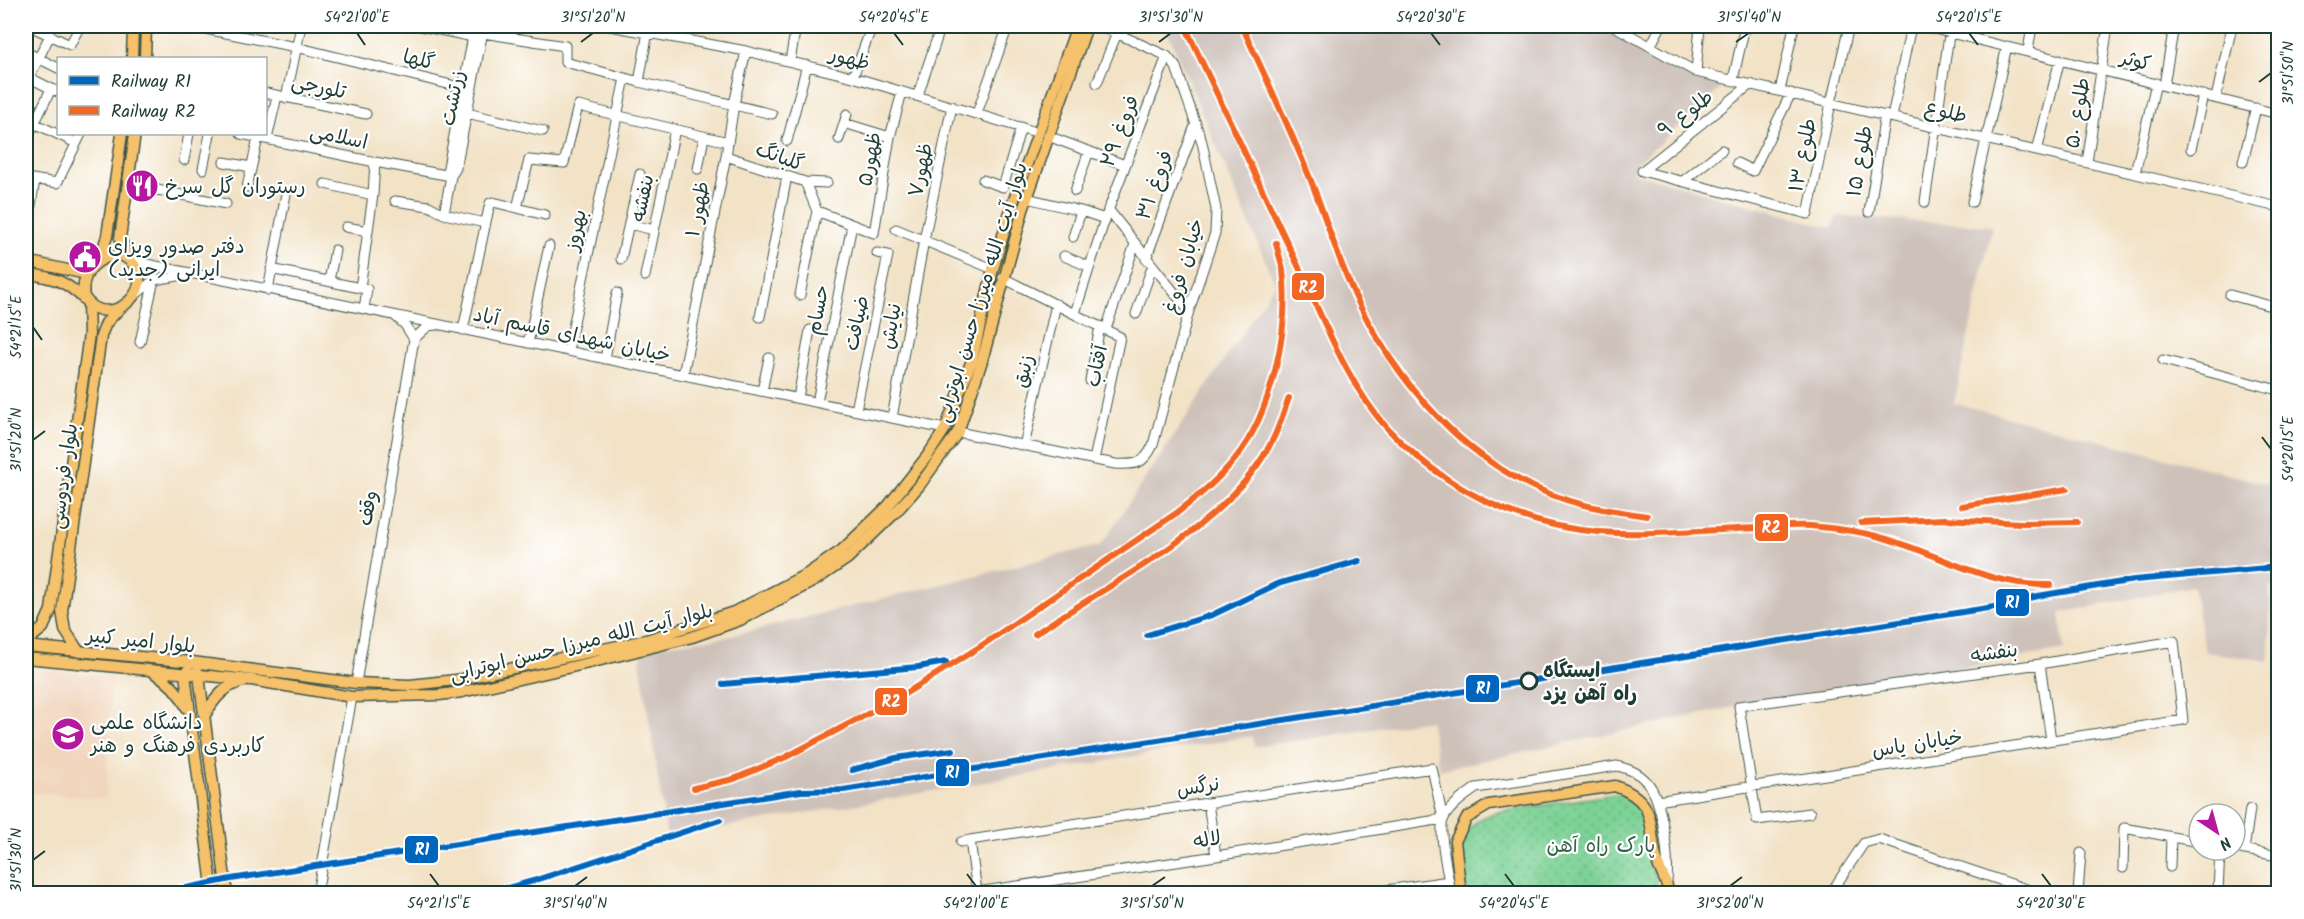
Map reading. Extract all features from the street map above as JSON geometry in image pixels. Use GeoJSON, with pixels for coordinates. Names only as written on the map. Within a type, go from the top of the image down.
{"type":"FeatureCollection","features":[{"type":"Feature","properties":{"kind":"main road"},"geometry":{"type":"LineString","coordinates":[[132,57],[133,26]]}},
{"type":"Feature","properties":{"kind":"main road"},"geometry":{"type":"LineString","coordinates":[[145,57],[146,26]]}},
{"type":"Feature","properties":{"kind":"main road","name":"بلوار آیت الله میرزا حسن ابوترابی"},"geometry":{"type":"LineString","coordinates":[[252,675],[352,697],[439,695],[462,692],[692,637],[741,620],[834,569],[863,546],[919,486],[958,432],[982,361],[1003,278],[1077,26]]}},
{"type":"Feature","properties":{"kind":"main road","name":"بلوار آیت الله میرزا حسن ابوترابی"},"geometry":{"type":"LineString","coordinates":[[252,675],[410,685],[456,680],[646,640],[734,612],[807,574],[842,550],[888,506],[928,455],[945,429],[972,360],[993,269],[1012,205],[1044,134],[1087,26]]}},
{"type":"Feature","properties":{"kind":"main road"},"geometry":{"type":"LineString","coordinates":[[100,259],[107,236],[122,135]]}},
{"type":"Feature","properties":{"kind":"main road"},"geometry":{"type":"LineString","coordinates":[[26,273],[57,279],[71,286],[88,303],[101,310],[120,308],[135,295],[139,276],[120,238],[135,135]]}},
{"type":"Feature","properties":{"kind":"main road"},"geometry":{"type":"LineString","coordinates":[[88,303],[83,291],[86,274],[100,259],[110,255],[121,255],[130,260]]}},
{"type":"Feature","properties":{"kind":"main road"},"geometry":{"type":"LineString","coordinates":[[26,261],[86,274]]}},
{"type":"Feature","properties":{"kind":"main road","name":"بلوار فردوسی"},"geometry":{"type":"LineString","coordinates":[[26,644],[43,627],[51,610],[89,334],[88,303]]}},
{"type":"Feature","properties":{"kind":"main road","name":"بلوار فردوسی"},"geometry":{"type":"LineString","coordinates":[[79,651],[64,630],[62,611],[101,336],[106,323],[120,308]]}},
{"type":"Feature","properties":{"kind":"main road"},"geometry":{"type":"LineString","coordinates":[[945,429],[958,432]]}},
{"type":"Feature","properties":{"kind":"main road","name":"بلوار امیر کبیر"},"geometry":{"type":"LineString","coordinates":[[26,644],[192,663],[252,675]]}},
{"type":"Feature","properties":{"kind":"main road","name":"بلوار امیر کبیر"},"geometry":{"type":"LineString","coordinates":[[26,658],[185,674],[252,675]]}},
{"type":"Feature","properties":{"kind":"main road"},"geometry":{"type":"LineString","coordinates":[[213,894],[185,674],[192,663],[200,675],[227,894]]}},
{"type":"Feature","properties":{"kind":"main road"},"geometry":{"type":"LineString","coordinates":[[150,670],[168,681],[182,697],[191,715]]}},
{"type":"Feature","properties":{"kind":"main road"},"geometry":{"type":"LineString","coordinates":[[205,715],[223,691],[252,675]]}},
{"type":"Feature","properties":{"kind":"main road"},"geometry":{"type":"LineString","coordinates":[[1461,894],[1455,841],[1467,818],[1489,805],[1615,786],[1632,792],[1646,806],[1659,868],[1667,880],[1669,894]]}},
{"type":"Feature","properties":{"kind":"street"},"geometry":{"type":"LineString","coordinates":[[30,26],[70,45],[80,26]]}},
{"type":"Feature","properties":{"kind":"street","name":"گلها"},"geometry":{"type":"LineString","coordinates":[[190,26],[296,47],[467,89]]}},
{"type":"Feature","properties":{"kind":"street"},"geometry":{"type":"LineString","coordinates":[[267,129],[281,97],[301,26]]}},
{"type":"Feature","properties":{"kind":"street"},"geometry":{"type":"LineString","coordinates":[[421,26],[473,37]]}},
{"type":"Feature","properties":{"kind":"street","name":"زرتشت"},"geometry":{"type":"LineString","coordinates":[[444,214],[467,113],[467,89],[475,26]]}},
{"type":"Feature","properties":{"kind":"street","name":"ظهور"},"geometry":{"type":"LineString","coordinates":[[610,26],[649,29],[853,77],[1044,134],[1125,165]]}},
{"type":"Feature","properties":{"kind":"street"},"geometry":{"type":"LineString","coordinates":[[790,61],[796,26]]}},
{"type":"Feature","properties":{"kind":"street"},"geometry":{"type":"LineString","coordinates":[[853,77],[872,26]]}},
{"type":"Feature","properties":{"kind":"street"},"geometry":{"type":"LineString","coordinates":[[918,95],[941,26]]}},
{"type":"Feature","properties":{"kind":"street"},"geometry":{"type":"LineString","coordinates":[[977,113],[1008,26]]}},
{"type":"Feature","properties":{"kind":"street"},"geometry":{"type":"LineString","coordinates":[[1100,26],[1113,29],[1167,56]]}},
{"type":"Feature","properties":{"kind":"street","name":"طلوع"},"geometry":{"type":"LineString","coordinates":[[1615,26],[1696,72],[2278,207]]}},
{"type":"Feature","properties":{"kind":"street"},"geometry":{"type":"LineString","coordinates":[[1651,45],[1660,26]]}},
{"type":"Feature","properties":{"kind":"street"},"geometry":{"type":"LineString","coordinates":[[1696,72],[1700,26]]}},
{"type":"Feature","properties":{"kind":"street"},"geometry":{"type":"LineString","coordinates":[[1733,80],[1745,26]]}},
{"type":"Feature","properties":{"kind":"street"},"geometry":{"type":"LineString","coordinates":[[1780,91],[1794,26]]}},
{"type":"Feature","properties":{"kind":"street","name":"طلوع ۱۳"},"geometry":{"type":"LineString","coordinates":[[1683,181],[1808,213],[1830,103],[1849,26]]}},
{"type":"Feature","properties":{"kind":"street","name":"طلوع ۱۵"},"geometry":{"type":"LineString","coordinates":[[1869,212],[1911,26]]}},
{"type":"Feature","properties":{"kind":"street","name":"کوثر"},"geometry":{"type":"LineString","coordinates":[[1922,26],[1950,29],[2007,46],[2278,114]]}},
{"type":"Feature","properties":{"kind":"street"},"geometry":{"type":"LineString","coordinates":[[2028,51],[2032,26]]}},
{"type":"Feature","properties":{"kind":"street","name":"طلوع ۵۰"},"geometry":{"type":"LineString","coordinates":[[2087,162],[2108,26]]}},
{"type":"Feature","properties":{"kind":"street"},"geometry":{"type":"LineString","coordinates":[[2134,173],[2174,26]]}},
{"type":"Feature","properties":{"kind":"street"},"geometry":{"type":"LineString","coordinates":[[2216,98],[2232,26]]}},
{"type":"Feature","properties":{"kind":"street"},"geometry":{"type":"LineString","coordinates":[[484,29],[566,46],[565,62],[772,114]]}},
{"type":"Feature","properties":{"kind":"street","name":"زرتشت"},"geometry":{"type":"LineString","coordinates":[[451,176],[448,166],[484,29]]}},
{"type":"Feature","properties":{"kind":"street"},"geometry":{"type":"LineString","coordinates":[[639,82],[649,29]]}},
{"type":"Feature","properties":{"kind":"street"},"geometry":{"type":"LineString","coordinates":[[1097,83],[1113,29]]}},
{"type":"Feature","properties":{"kind":"street"},"geometry":{"type":"LineString","coordinates":[[1925,202],[1950,29]]}},
{"type":"Feature","properties":{"kind":"street"},"geometry":{"type":"LineString","coordinates":[[26,141],[34,123],[55,91],[27,77],[50,35]]}},
{"type":"Feature","properties":{"kind":"street"},"geometry":{"type":"LineString","coordinates":[[1972,202],[2007,46]]}},
{"type":"Feature","properties":{"kind":"street","name":"ظهور ۱"},"geometry":{"type":"LineString","coordinates":[[683,375],[746,51]]}},
{"type":"Feature","properties":{"kind":"street"},"geometry":{"type":"LineString","coordinates":[[26,52],[57,68]]}},
{"type":"Feature","properties":{"kind":"street","name":"خیابان فروغ"},"geometry":{"type":"LineString","coordinates":[[1095,460],[1132,465],[1149,455],[1189,311],[1215,233],[1217,220],[1208,168],[1196,123],[1176,67],[1167,56]]}},
{"type":"Feature","properties":{"kind":"street","name":"فروغ ۲۹"},"geometry":{"type":"LineString","coordinates":[[1075,313],[1107,214],[1167,56]]}},
{"type":"Feature","properties":{"kind":"street"},"geometry":{"type":"LineString","coordinates":[[2037,151],[2060,59]]}},
{"type":"Feature","properties":{"kind":"street"},"geometry":{"type":"LineString","coordinates":[[787,141],[807,65]]}},
{"type":"Feature","properties":{"kind":"street","name":"بهروز"},"geometry":{"type":"LineString","coordinates":[[568,351],[625,78]]}},
{"type":"Feature","properties":{"kind":"street","name":"طلوع ۹"},"geometry":{"type":"LineString","coordinates":[[1683,181],[1642,171],[1751,84]]}},
{"type":"Feature","properties":{"kind":"street","name":"ظهور۵"},"geometry":{"type":"LineString","coordinates":[[852,225],[874,233],[890,137],[902,92]]}},
{"type":"Feature","properties":{"kind":"street","name":"تلورجی"},"geometry":{"type":"LineString","coordinates":[[267,93],[366,114]]}},
{"type":"Feature","properties":{"kind":"street"},"geometry":{"type":"LineString","coordinates":[[1737,163],[1753,171],[1791,93]]}},
{"type":"Feature","properties":{"kind":"street"},"geometry":{"type":"LineString","coordinates":[[2190,148],[2204,95]]}},
{"type":"Feature","properties":{"kind":"street"},"geometry":{"type":"LineString","coordinates":[[517,208],[529,160],[564,163],[578,106],[728,142]]}},
{"type":"Feature","properties":{"kind":"street","name":"ظهور۷"},"geometry":{"type":"LineString","coordinates":[[924,240],[952,106]]}},
{"type":"Feature","properties":{"kind":"street"},"geometry":{"type":"LineString","coordinates":[[2243,162],[2256,108]]}},
{"type":"Feature","properties":{"kind":"street"},"geometry":{"type":"LineString","coordinates":[[467,113],[543,131]]}},
{"type":"Feature","properties":{"kind":"street"},"geometry":{"type":"LineString","coordinates":[[839,139],[846,118],[890,137]]}},
{"type":"Feature","properties":{"kind":"street"},"geometry":{"type":"LineString","coordinates":[[34,123],[57,134]]}},
{"type":"Feature","properties":{"kind":"street","name":"فروغ ۳۱"},"geometry":{"type":"LineString","coordinates":[[1136,314],[1149,263],[1196,123]]}},
{"type":"Feature","properties":{"kind":"street"},"geometry":{"type":"LineString","coordinates":[[983,180],[1003,187],[1021,127]]}},
{"type":"Feature","properties":{"kind":"street","name":"بنفشه"},"geometry":{"type":"LineString","coordinates":[[645,276],[675,129]]}},
{"type":"Feature","properties":{"kind":"street"},"geometry":{"type":"LineString","coordinates":[[59,135],[76,143]]}},
{"type":"Feature","properties":{"kind":"street"},"geometry":{"type":"LineString","coordinates":[[27,230],[30,179],[57,183],[80,135]]}},
{"type":"Feature","properties":{"kind":"street"},"geometry":{"type":"LineString","coordinates":[[184,160],[189,135]]}},
{"type":"Feature","properties":{"kind":"street"},"geometry":{"type":"LineString","coordinates":[[203,169],[210,135]]}},
{"type":"Feature","properties":{"kind":"street","name":"اسلامی"},"geometry":{"type":"LineString","coordinates":[[246,135],[375,162],[373,195],[360,288],[367,290],[364,309]]}},
{"type":"Feature","properties":{"kind":"street"},"geometry":{"type":"LineString","coordinates":[[248,187],[251,167],[264,135]]}},
{"type":"Feature","properties":{"kind":"street"},"geometry":{"type":"LineString","coordinates":[[698,169],[704,137]]}},
{"type":"Feature","properties":{"kind":"street"},"geometry":{"type":"LineString","coordinates":[[1683,181],[1722,150]]}},
{"type":"Feature","properties":{"kind":"street"},"geometry":{"type":"LineString","coordinates":[[1075,190],[1089,151]]}},
{"type":"Feature","properties":{"kind":"street","name":"گلبانگ"},"geometry":{"type":"LineString","coordinates":[[726,156],[806,182],[817,211]]}},
{"type":"Feature","properties":{"kind":"street"},"geometry":{"type":"LineString","coordinates":[[224,162],[251,167]]}},
{"type":"Feature","properties":{"kind":"street"},"geometry":{"type":"LineString","coordinates":[[375,162],[451,176]]}},
{"type":"Feature","properties":{"kind":"street"},"geometry":{"type":"LineString","coordinates":[[621,259],[640,174]]}},
{"type":"Feature","properties":{"kind":"street"},"geometry":{"type":"LineString","coordinates":[[760,317],[787,176]]}},
{"type":"Feature","properties":{"kind":"street"},"geometry":{"type":"LineString","coordinates":[[806,182],[827,183]]}},
{"type":"Feature","properties":{"kind":"street"},"geometry":{"type":"LineString","coordinates":[[128,184],[226,204]]}},
{"type":"Feature","properties":{"kind":"street"},"geometry":{"type":"LineString","coordinates":[[325,184],[373,195]]}},
{"type":"Feature","properties":{"kind":"street"},"geometry":{"type":"LineString","coordinates":[[268,290],[286,194]]}},
{"type":"Feature","properties":{"kind":"street"},"geometry":{"type":"LineString","coordinates":[[1027,198],[1081,211],[1107,214],[1135,244],[1189,311]]}},
{"type":"Feature","properties":{"kind":"street"},"geometry":{"type":"LineString","coordinates":[[394,201],[429,206],[444,214],[484,223]]}},
{"type":"Feature","properties":{"kind":"street"},"geometry":{"type":"LineString","coordinates":[[463,330],[484,223],[491,201],[545,215]]}},
{"type":"Feature","properties":{"kind":"street"},"geometry":{"type":"LineString","coordinates":[[800,295],[817,211],[852,225]]}},
{"type":"Feature","properties":{"kind":"street"},"geometry":{"type":"LineString","coordinates":[[1073,237],[1081,211]]}},
{"type":"Feature","properties":{"kind":"street"},"geometry":{"type":"LineString","coordinates":[[629,224],[654,230]]}},
{"type":"Feature","properties":{"kind":"street","name":"حسام"},"geometry":{"type":"LineString","coordinates":[[817,402],[852,225]]}},
{"type":"Feature","properties":{"kind":"street"},"geometry":{"type":"LineString","coordinates":[[346,227],[368,231]]}},
{"type":"Feature","properties":{"kind":"street"},"geometry":{"type":"LineString","coordinates":[[896,229],[993,269]]}},
{"type":"Feature","properties":{"kind":"street","name":"نيايش"},"geometry":{"type":"LineString","coordinates":[[892,418],[924,240]]}},
{"type":"Feature","properties":{"kind":"street"},"geometry":{"type":"LineString","coordinates":[[1090,381],[1103,328],[1135,244]]}},
{"type":"Feature","properties":{"kind":"street"},"geometry":{"type":"LineString","coordinates":[[528,343],[549,246]]}},
{"type":"Feature","properties":{"kind":"street"},"geometry":{"type":"LineString","coordinates":[[329,281],[335,250]]}},
{"type":"Feature","properties":{"kind":"street","name":"ضیافت"},"geometry":{"type":"LineString","coordinates":[[856,410],[888,255],[877,253]]}},
{"type":"Feature","properties":{"kind":"street"},"geometry":{"type":"LineString","coordinates":[[1064,256],[1090,267]]}},
{"type":"Feature","properties":{"kind":"street","name":"خیابان شهدای قاسم آباد"},"geometry":{"type":"LineString","coordinates":[[130,260],[945,429]]}},
{"type":"Feature","properties":{"kind":"street"},"geometry":{"type":"LineString","coordinates":[[271,269],[360,288]]}},
{"type":"Feature","properties":{"kind":"street"},"geometry":{"type":"LineString","coordinates":[[135,295],[154,280],[192,274]]}},
{"type":"Feature","properties":{"kind":"street","name":"آفتاب"},"geometry":{"type":"LineString","coordinates":[[1003,278],[1120,337],[1095,460]]}},
{"type":"Feature","properties":{"kind":"street"},"geometry":{"type":"LineString","coordinates":[[140,342],[154,280]]}},
{"type":"Feature","properties":{"kind":"street"},"geometry":{"type":"LineString","coordinates":[[605,359],[617,293]]}},
{"type":"Feature","properties":{"kind":"street"},"geometry":{"type":"LineString","coordinates":[[2230,295],[2278,308]]}},
{"type":"Feature","properties":{"kind":"street","name":"زنبق"},"geometry":{"type":"LineString","coordinates":[[1024,446],[1056,303]]}},
{"type":"Feature","properties":{"kind":"street"},"geometry":{"type":"LineString","coordinates":[[395,316],[405,325],[414,339],[428,326],[439,325]]}},
{"type":"Feature","properties":{"kind":"street"},"geometry":{"type":"LineString","coordinates":[[798,398],[810,330]]}},
{"type":"Feature","properties":{"kind":"street","name":"وقف"},"geometry":{"type":"LineString","coordinates":[[356,683],[414,339]]}},
{"type":"Feature","properties":{"kind":"street"},"geometry":{"type":"LineString","coordinates":[[762,391],[769,358]]}},
{"type":"Feature","properties":{"kind":"street"},"geometry":{"type":"LineString","coordinates":[[2163,360],[2278,390]]}},
{"type":"Feature","properties":{"kind":"street"},"geometry":{"type":"LineString","coordinates":[[958,432],[1095,460]]}},
{"type":"Feature","properties":{"kind":"street","name":"بنفشه"},"geometry":{"type":"LineString","coordinates":[[1751,786],[1739,706],[2040,664],[2174,641],[2183,720]]}},
{"type":"Feature","properties":{"kind":"street"},"geometry":{"type":"LineString","coordinates":[[2040,664],[2051,740]]}},
{"type":"Feature","properties":{"kind":"street"},"geometry":{"type":"LineString","coordinates":[[317,894],[352,697]]}},
{"type":"Feature","properties":{"kind":"street","name":"خیابان یاس"},"geometry":{"type":"LineString","coordinates":[[1657,801],[2183,720]]}},
{"type":"Feature","properties":{"kind":"street"},"geometry":{"type":"LineString","coordinates":[[1451,894],[1442,830],[1443,819],[1460,800],[1476,788],[1617,766],[1637,773],[1647,782],[1657,801],[1668,864],[1667,880]]}},
{"type":"Feature","properties":{"kind":"street","name":"نرگس"},"geometry":{"type":"LineString","coordinates":[[977,892],[965,841],[1432,768],[1443,819]]}},
{"type":"Feature","properties":{"kind":"street"},"geometry":{"type":"LineString","coordinates":[[1751,786],[1757,820],[1810,813]]}},
{"type":"Feature","properties":{"kind":"street"},"geometry":{"type":"LineString","coordinates":[[1208,803],[1216,856]]}},
{"type":"Feature","properties":{"kind":"street"},"geometry":{"type":"LineString","coordinates":[[2247,820],[2250,809]]}},
{"type":"Feature","properties":{"kind":"street","name":"لاله"},"geometry":{"type":"LineString","coordinates":[[977,892],[1443,819]]}},
{"type":"Feature","properties":{"kind":"street"},"geometry":{"type":"LineString","coordinates":[[2123,868],[2124,828],[2187,840]]}},
{"type":"Feature","properties":{"kind":"street"},"geometry":{"type":"LineString","coordinates":[[2170,867],[2171,837]]}},
{"type":"Feature","properties":{"kind":"street"},"geometry":{"type":"LineString","coordinates":[[1830,894],[1864,843],[1879,839],[2041,894]]}},
{"type":"Feature","properties":{"kind":"street"},"geometry":{"type":"LineString","coordinates":[[2247,850],[2278,856]]}},
{"type":"Feature","properties":{"kind":"street"},"geometry":{"type":"LineString","coordinates":[[2078,894],[2080,853]]}},
{"type":"Feature","properties":{"kind":"street"},"geometry":{"type":"LineString","coordinates":[[2218,892],[2219,862]]}},
{"type":"Feature","properties":{"kind":"street"},"geometry":{"type":"LineString","coordinates":[[1359,894],[1449,880]]}},
{"type":"Feature","properties":{"kind":"shaded area"},"geometry":{"type":"Polygon","coordinates":[[[1165,26],[1603,26],[1685,73],[1725,84],[1634,166],[1634,173],[1832,228],[1837,216],[1992,226],[1954,403],[2278,487],[2278,521],[2270,547],[2278,548],[2278,587],[2270,587],[2269,661],[2205,652],[2193,586],[2060,613],[2064,650],[1739,706],[1439,770],[1430,720],[1254,747],[1252,736],[667,837],[640,662],[645,647],[727,637],[1101,545],[1275,284],[1165,26]]]}},
{"type":"Feature","properties":{"kind":"shaded area","name":"دانشگاه علمی کاربردی فرهنگ و هنر"},"geometry":{"type":"Polygon","coordinates":[[[26,668],[112,677],[106,799],[26,792],[26,668]]]}},
{"type":"Feature","properties":{"kind":"green space","name":"پارک راه آهن"},"geometry":{"type":"Polygon","coordinates":[[[1622,793],[1633,799],[1643,810],[1658,893],[1467,893],[1462,844],[1472,825],[1482,818],[1497,812],[1622,793]]]}},
{"type":"Feature","properties":{"kind":"rail line","name":"R2"},"geometry":{"type":"LineString","coordinates":[[1185,26],[1329,333],[1361,394],[1388,429],[1406,447],[1447,479],[1493,505],[1542,522],[1568,528],[1614,533],[1798,526],[1833,528],[1886,539],[1990,577],[2029,584],[2051,585]]}},
{"type":"Feature","properties":{"kind":"rail line","name":"R2"},"geometry":{"type":"LineString","coordinates":[[1242,26],[1314,188],[1345,273],[1360,306],[1378,339],[1424,402],[1451,430],[1481,455],[1513,476],[1547,493],[1584,505],[1647,516]]}},
{"type":"Feature","properties":{"kind":"rail line","name":"R2"},"geometry":{"type":"LineString","coordinates":[[694,788],[734,779],[786,757],[900,697],[981,646],[1178,512],[1222,474],[1248,440],[1259,418],[1276,369],[1284,318],[1283,270],[1276,243]]}},
{"type":"Feature","properties":{"kind":"rail line","name":"R2"},"geometry":{"type":"LineString","coordinates":[[1035,634],[1168,549],[1230,498],[1255,469],[1274,437],[1289,398]]}},
{"type":"Feature","properties":{"kind":"rail line","name":"R2"},"geometry":{"type":"LineString","coordinates":[[1962,506],[2067,489]]}},
{"type":"Feature","properties":{"kind":"rail line","name":"R2"},"geometry":{"type":"LineString","coordinates":[[1861,523],[1945,519],[2021,523],[2077,522]]}},
{"type":"Feature","properties":{"kind":"rail line","name":"R1"},"geometry":{"type":"LineString","coordinates":[[1147,635],[1212,615],[1277,584],[1359,561]]}},
{"type":"Feature","properties":{"kind":"rail line","name":"R1"},"geometry":{"type":"LineString","coordinates":[[157,894],[231,879],[801,791],[843,790],[1994,607],[2038,596],[2134,580],[2278,567]]}},
{"type":"Feature","properties":{"kind":"rail line","name":"R1"},"geometry":{"type":"LineString","coordinates":[[723,684],[918,667],[946,662]]}},
{"type":"Feature","properties":{"kind":"rail line","name":"R1"},"geometry":{"type":"LineString","coordinates":[[852,770],[896,758],[953,750]]}},
{"type":"Feature","properties":{"kind":"rail line","name":"R1"},"geometry":{"type":"LineString","coordinates":[[486,894],[720,820]]}},
{"type":"Feature","properties":{"kind":"place","name":"رستوران گل سرخ"},"geometry":{"type":"Point","coordinates":[142,186]}},
{"type":"Feature","properties":{"kind":"place","name":"دفتر صدور ویزای ایرانی (جدید)"},"geometry":{"type":"Point","coordinates":[85,257]}},
{"type":"Feature","properties":{"kind":"place","name":"ایستگاه راه آهن یزد"},"geometry":{"type":"Point","coordinates":[1529,681]}},
{"type":"Feature","properties":{"kind":"place","name":"دانشگاه علمی کاربردی فرهنگ و هنر"},"geometry":{"type":"Point","coordinates":[68,734]}}]}
